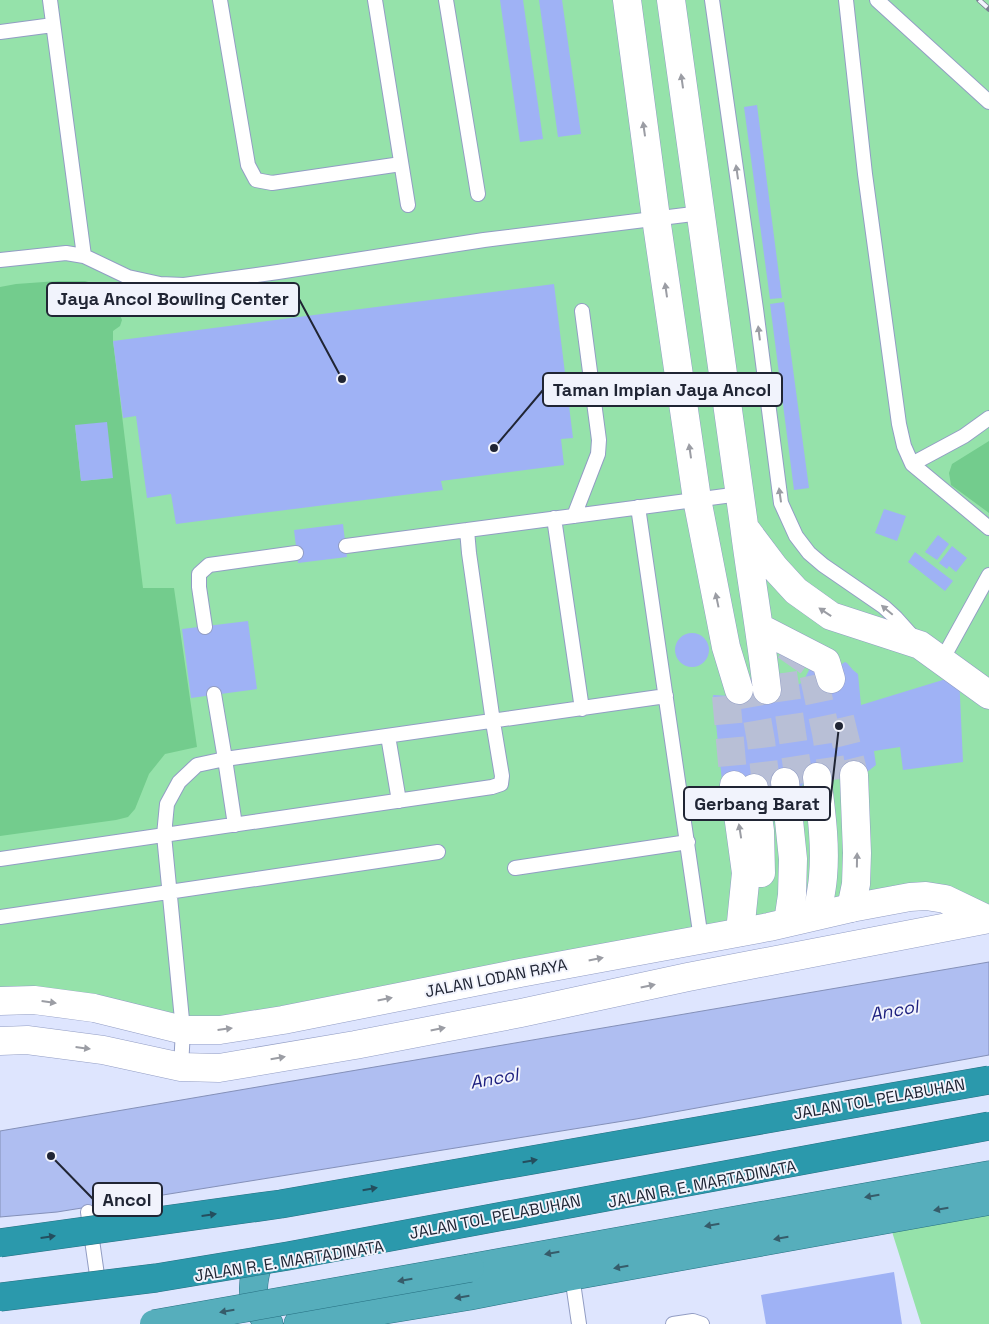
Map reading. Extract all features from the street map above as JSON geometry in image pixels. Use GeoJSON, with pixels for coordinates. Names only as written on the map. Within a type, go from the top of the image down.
{"type":"FeatureCollection","features":[{"type":"Feature","properties":{"kind":"highway","name":"JALAN TOL PELABUHAN"},"geometry":{"type":"LineString","coordinates":[[0,1243],[281,1204],[989,1080]]}},
{"type":"Feature","properties":{"kind":"highway","name":"JALAN TOL PELABUHAN"},"geometry":{"type":"LineString","coordinates":[[0,1297],[156,1278],[279,1258],[989,1127]]}},
{"type":"Feature","properties":{"kind":"highway","name":"JALAN R. E. MARTADINATA"},"geometry":{"type":"LineString","coordinates":[[0,1303],[257,1267],[393,1245],[989,1127]]}},
{"type":"Feature","properties":{"kind":"highway"},"geometry":{"type":"LineString","coordinates":[[154,1324],[989,1175]]}},
{"type":"Feature","properties":{"kind":"highway"},"geometry":{"type":"LineString","coordinates":[[298,1324],[344,1320],[572,1276],[989,1201]]}},
{"type":"Feature","properties":{"kind":"highway"},"geometry":{"type":"LineString","coordinates":[[257,1267],[254,1280],[254,1297],[256,1306],[269,1324]]}},
{"type":"Feature","properties":{"kind":"street"},"geometry":{"type":"LineString","coordinates":[[627,0],[656,218],[697,499],[726,647],[753,686],[760,628],[744,528],[670,0]]}},
{"type":"Feature","properties":{"kind":"street"},"geometry":{"type":"LineString","coordinates":[[744,528],[774,567],[796,591],[831,616],[931,653],[989,694]]}},
{"type":"Feature","properties":{"kind":"street"},"geometry":{"type":"LineString","coordinates":[[760,628],[826,662],[831,678]]}},
{"type":"Feature","properties":{"kind":"street"},"geometry":{"type":"LineString","coordinates":[[793,783],[746,873],[794,920]]}},
{"type":"Feature","properties":{"kind":"street"},"geometry":{"type":"LineString","coordinates":[[793,783],[794,859],[792,895],[794,920]]}},
{"type":"Feature","properties":{"kind":"street"},"geometry":{"type":"LineString","coordinates":[[793,783],[838,824],[838,869],[794,920]]}},
{"type":"Feature","properties":{"kind":"street","name":"JALAN LODAN RAYA"},"geometry":{"type":"LineString","coordinates":[[0,1001],[34,1000],[94,1008],[183,1030],[220,1030],[283,1020],[910,897],[926,896],[945,899],[988,919]]}},
{"type":"Feature","properties":{"kind":"street","name":"JALAN LODAN RAYA"},"geometry":{"type":"LineString","coordinates":[[0,1041],[26,1040],[103,1050],[181,1067],[219,1068],[355,1045],[521,1013],[716,972],[988,919]]}},
{"type":"Feature","properties":{"kind":"lane"},"geometry":{"type":"LineString","coordinates":[[50,0],[84,256]]}},
{"type":"Feature","properties":{"kind":"lane"},"geometry":{"type":"LineString","coordinates":[[220,0],[248,165],[256,180],[272,183],[401,164]]}},
{"type":"Feature","properties":{"kind":"lane"},"geometry":{"type":"LineString","coordinates":[[375,0],[408,205]]}},
{"type":"Feature","properties":{"kind":"lane"},"geometry":{"type":"LineString","coordinates":[[446,0],[478,194]]}},
{"type":"Feature","properties":{"kind":"lane"},"geometry":{"type":"LineString","coordinates":[[712,0],[756,309],[781,503],[796,536],[809,553],[823,565],[884,607],[931,653],[989,575]]}},
{"type":"Feature","properties":{"kind":"lane"},"geometry":{"type":"LineString","coordinates":[[846,0],[864,174],[899,424],[904,446],[912,464],[989,528]]}},
{"type":"Feature","properties":{"kind":"lane"},"geometry":{"type":"LineString","coordinates":[[877,0],[989,102]]}},
{"type":"Feature","properties":{"kind":"lane"},"geometry":{"type":"LineString","coordinates":[[0,32],[53,25]]}},
{"type":"Feature","properties":{"kind":"lane"},"geometry":{"type":"LineString","coordinates":[[0,260],[66,253],[84,256],[128,277],[160,284],[184,285],[474,242],[701,213]]}},
{"type":"Feature","properties":{"kind":"lane"},"geometry":{"type":"LineString","coordinates":[[574,516],[598,454],[599,440],[582,311]]}},
{"type":"Feature","properties":{"kind":"lane"},"geometry":{"type":"LineString","coordinates":[[912,464],[964,436],[989,418]]}},
{"type":"Feature","properties":{"kind":"lane"},"geometry":{"type":"LineString","coordinates":[[346,546],[740,494]]}},
{"type":"Feature","properties":{"kind":"lane"},"geometry":{"type":"LineString","coordinates":[[638,507],[701,939]]}},
{"type":"Feature","properties":{"kind":"lane"},"geometry":{"type":"LineString","coordinates":[[554,518],[582,708]]}},
{"type":"Feature","properties":{"kind":"lane"},"geometry":{"type":"LineString","coordinates":[[0,860],[492,787],[501,784],[502,776],[467,530]]}},
{"type":"Feature","properties":{"kind":"lane"},"geometry":{"type":"LineString","coordinates":[[205,627],[199,574],[209,565],[296,553]]}},
{"type":"Feature","properties":{"kind":"lane"},"geometry":{"type":"LineString","coordinates":[[214,694],[235,825]]}},
{"type":"Feature","properties":{"kind":"lane"},"geometry":{"type":"LineString","coordinates":[[181,1067],[183,1030],[164,835],[167,804],[179,782],[198,765],[225,759],[666,696]]}},
{"type":"Feature","properties":{"kind":"lane"},"geometry":{"type":"LineString","coordinates":[[388,736],[399,801]]}},
{"type":"Feature","properties":{"kind":"lane"},"geometry":{"type":"LineString","coordinates":[[514,868],[688,842]]}},
{"type":"Feature","properties":{"kind":"lane"},"geometry":{"type":"LineString","coordinates":[[0,918],[438,852]]}},
{"type":"Feature","properties":{"kind":"lane"},"geometry":{"type":"LineString","coordinates":[[88,1212],[99,1289]]}},
{"type":"Feature","properties":{"kind":"lane"},"geometry":{"type":"LineString","coordinates":[[572,1276],[579,1324]]}},
{"type":"Feature","properties":{"kind":"lane"},"geometry":{"type":"LineString","coordinates":[[673,1324],[693,1321],[702,1324]]}},
{"type":"Feature","properties":{"kind":"green space"},"geometry":{"type":"Polygon","coordinates":[[[0,0],[989,0],[989,919],[945,899],[220,1030],[0,1000],[0,0]]]}},
{"type":"Feature","properties":{"kind":"green space"},"geometry":{"type":"Polygon","coordinates":[[[85,281],[109,288],[122,320],[120,326],[113,331],[113,341],[143,588],[174,588],[197,747],[165,754],[149,774],[135,809],[128,817],[0,836],[0,287],[16,284],[85,281]],[[75,425],[81,481],[112,478],[75,425]]]}},
{"type":"Feature","properties":{"kind":"green space"},"geometry":{"type":"Polygon","coordinates":[[[989,441],[989,513],[951,485],[949,473],[952,464],[989,441]]]}},
{"type":"Feature","properties":{"kind":"green space"},"geometry":{"type":"Polygon","coordinates":[[[989,1201],[989,1324],[921,1324],[888,1219],[989,1201]]]}},
{"type":"Feature","properties":{"kind":"water"},"geometry":{"type":"Polygon","coordinates":[[[989,962],[989,1055],[636,1119],[57,1212],[0,1217],[0,1131],[989,962]]]}},
{"type":"Feature","properties":{"kind":"building"},"geometry":{"type":"Polygon","coordinates":[[[500,0],[523,0],[543,139],[520,142],[500,0]]]}},
{"type":"Feature","properties":{"kind":"building"},"geometry":{"type":"Polygon","coordinates":[[[539,0],[562,0],[581,134],[558,137],[539,0]]]}},
{"type":"Feature","properties":{"kind":"building"},"geometry":{"type":"Polygon","coordinates":[[[757,105],[782,298],[770,299],[744,107],[757,105]]]}},
{"type":"Feature","properties":{"kind":"building"},"geometry":{"type":"Polygon","coordinates":[[[554,284],[573,438],[561,439],[564,465],[441,481],[443,490],[176,524],[171,494],[147,498],[136,416],[123,418],[113,341],[554,284]]]}},
{"type":"Feature","properties":{"kind":"building"},"geometry":{"type":"Polygon","coordinates":[[[784,302],[809,488],[794,490],[770,304],[784,302]]]}},
{"type":"Feature","properties":{"kind":"building"},"geometry":{"type":"Polygon","coordinates":[[[107,422],[113,478],[81,481],[75,425],[107,422]]]}},
{"type":"Feature","properties":{"kind":"building"},"geometry":{"type":"Polygon","coordinates":[[[884,509],[906,516],[897,541],[875,533],[884,509]]]}},
{"type":"Feature","properties":{"kind":"building"},"geometry":{"type":"Polygon","coordinates":[[[343,524],[347,557],[298,563],[294,530],[343,524]]]}},
{"type":"Feature","properties":{"kind":"building"},"geometry":{"type":"Polygon","coordinates":[[[938,535],[949,544],[937,560],[925,552],[938,535]]]}},
{"type":"Feature","properties":{"kind":"building"},"geometry":{"type":"Polygon","coordinates":[[[952,546],[967,558],[956,572],[949,566],[947,569],[939,563],[952,546]]]}},
{"type":"Feature","properties":{"kind":"building"},"geometry":{"type":"Polygon","coordinates":[[[915,552],[953,581],[945,591],[908,562],[915,552]]]}},
{"type":"Feature","properties":{"kind":"building"},"geometry":{"type":"Polygon","coordinates":[[[248,621],[257,689],[191,698],[182,629],[248,621]]]}},
{"type":"Feature","properties":{"kind":"building"},"geometry":{"type":"Polygon","coordinates":[[[692,633],[699,634],[704,638],[708,643],[708,657],[704,662],[699,666],[692,667],[685,666],[680,662],[676,657],[675,650],[676,643],[680,638],[685,634],[692,633]]]}},
{"type":"Feature","properties":{"kind":"building"},"geometry":{"type":"Polygon","coordinates":[[[845,662],[858,674],[861,705],[959,675],[963,762],[903,770],[900,747],[874,751],[876,765],[867,772],[843,772],[838,774],[832,782],[828,783],[804,782],[799,788],[774,786],[767,792],[723,791],[713,695],[731,696],[746,680],[750,679],[753,681],[777,677],[783,673],[792,685],[796,686],[803,682],[812,668],[838,672],[845,662]]]}},
{"type":"Feature","properties":{"kind":"building"},"geometry":{"type":"Polygon","coordinates":[[[894,1272],[902,1324],[766,1324],[761,1295],[894,1272]]]}},
{"type":"Feature","properties":{"kind":"tunnel"},"geometry":{"type":"LineString","coordinates":[[786,646],[810,663],[812,668],[826,733],[833,780]]}},
{"type":"Feature","properties":{"kind":"tunnel"},"geometry":{"type":"LineString","coordinates":[[783,673],[800,787]]}},
{"type":"Feature","properties":{"kind":"tunnel"},"geometry":{"type":"LineString","coordinates":[[750,679],[761,741],[767,792]]}},
{"type":"Feature","properties":{"kind":"tunnel"},"geometry":{"type":"LineString","coordinates":[[726,696],[734,785]]}},
{"type":"Feature","properties":{"kind":"tunnel"},"geometry":{"type":"LineString","coordinates":[[840,718],[854,775]]}},
{"type":"Feature","properties":{"kind":"railway"},"geometry":{"type":"LineString","coordinates":[[979,0],[989,9]]}},
{"type":"Feature","properties":{"kind":"place","name":"Jaya Ancol Bowling Center"},"geometry":{"type":"Point","coordinates":[342,379]}},
{"type":"Feature","properties":{"kind":"place","name":"Taman Impian Jaya Ancol"},"geometry":{"type":"Point","coordinates":[494,448]}},
{"type":"Feature","properties":{"kind":"place","name":"Gerbang Barat"},"geometry":{"type":"Point","coordinates":[839,726]}},
{"type":"Feature","properties":{"kind":"place","name":"Ancol"},"geometry":{"type":"Point","coordinates":[51,1156]}}]}
